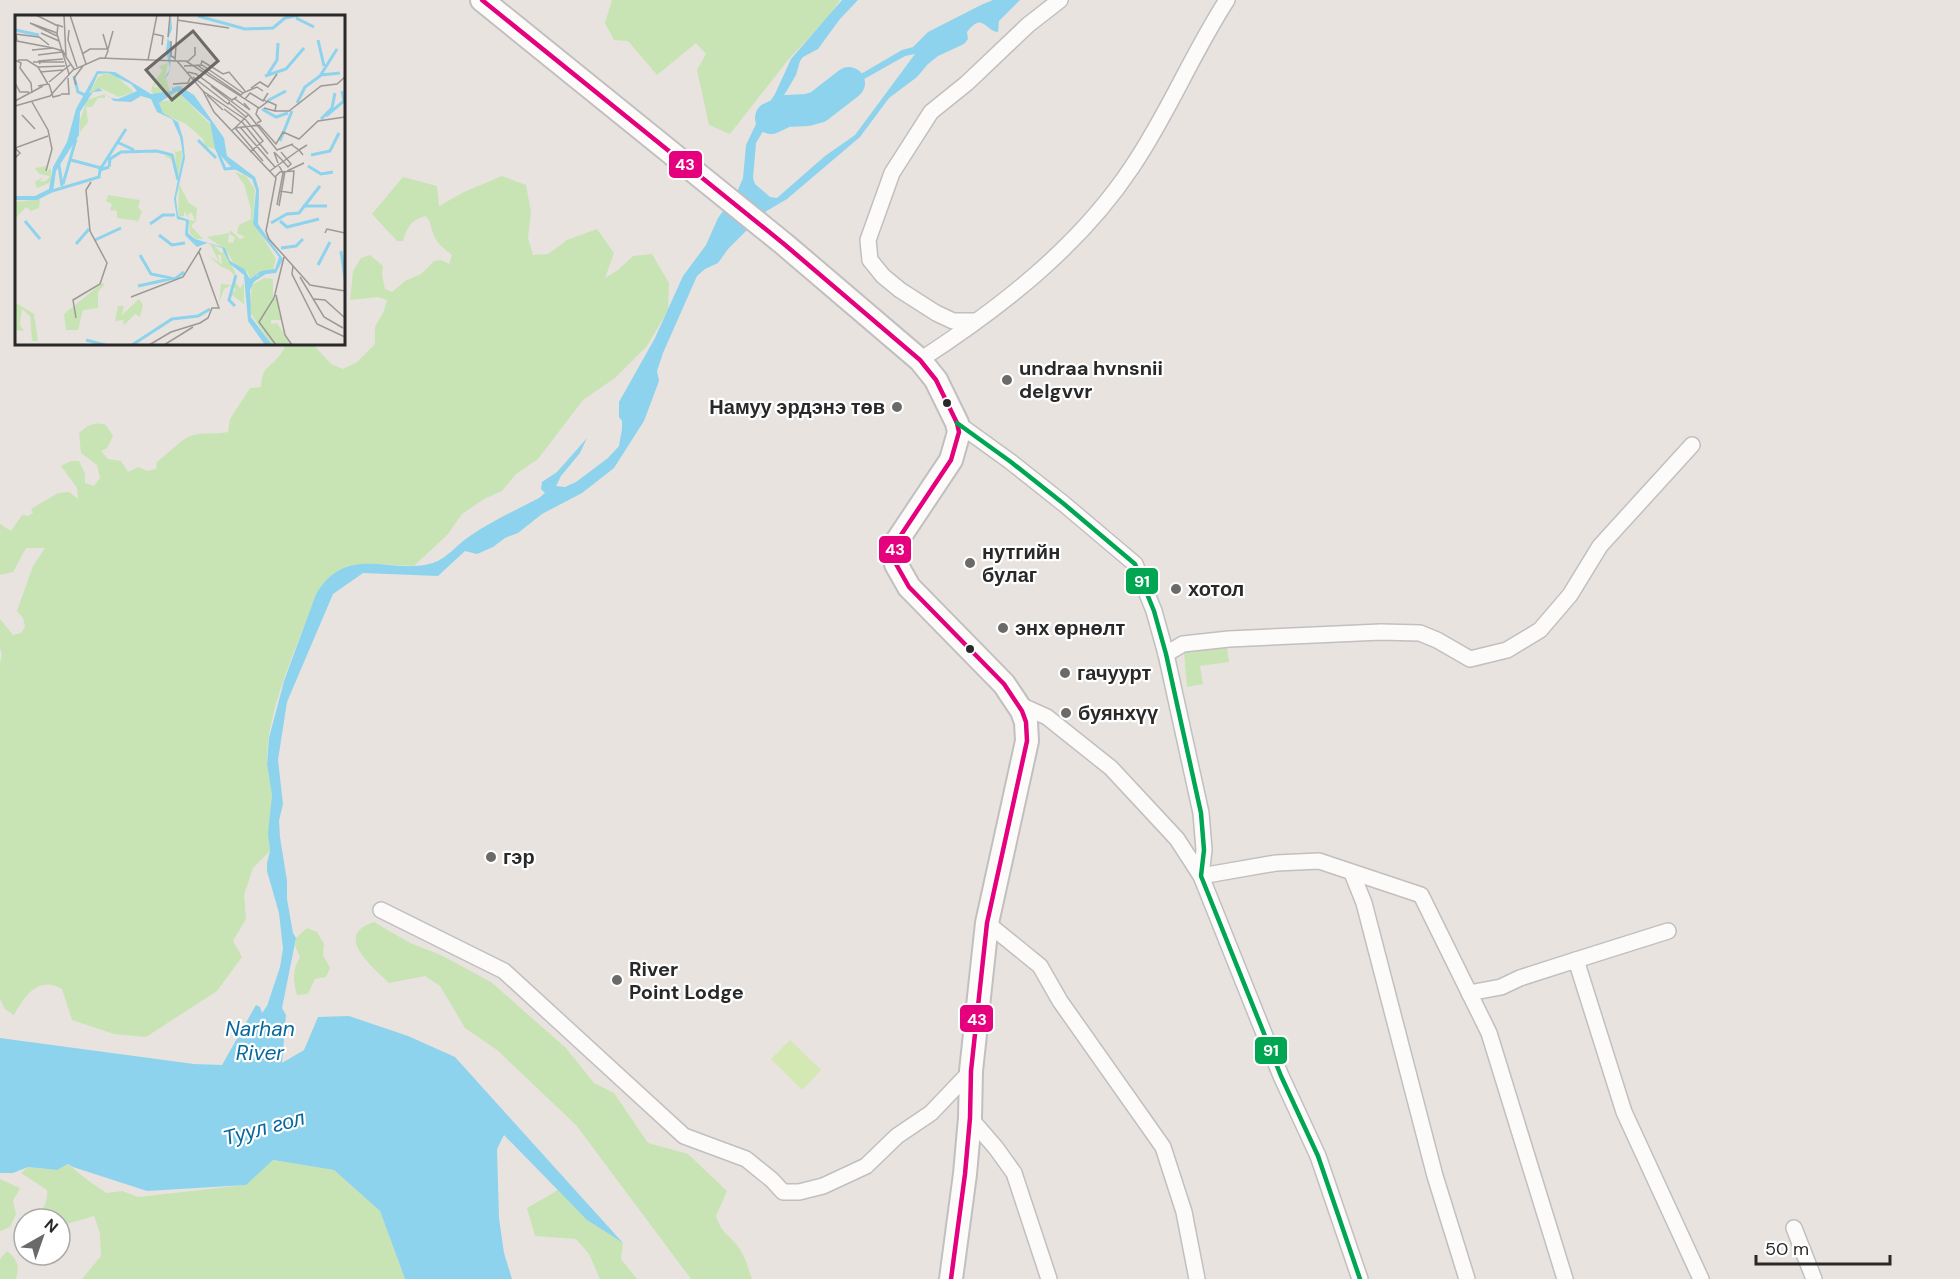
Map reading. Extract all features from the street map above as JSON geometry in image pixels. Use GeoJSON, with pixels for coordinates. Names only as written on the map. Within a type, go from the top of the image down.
{"type":"FeatureCollection","features":[{"type":"Feature","properties":{"kind":"main road"},"geometry":{"type":"LineString","coordinates":[[482,0],[784,244],[920,360],[936,380],[957,423],[958,440],[951,460],[897,541],[894,552],[896,564],[909,587],[920,600],[1004,684],[1018,704],[1026,722],[1027,741],[987,923],[971,1071],[970,1118],[951,1279]]}},
{"type":"Feature","properties":{"kind":"street"},"geometry":{"type":"LineString","coordinates":[[975,321],[953,321],[900,290],[883,276],[870,260],[868,240],[892,173],[931,112],[1028,25],[1060,0]]}},
{"type":"Feature","properties":{"kind":"street"},"geometry":{"type":"LineString","coordinates":[[920,360],[975,321],[1061,253],[1104,204],[1132,168],[1156,130],[1194,56],[1227,0]]}},
{"type":"Feature","properties":{"kind":"street"},"geometry":{"type":"LineString","coordinates":[[957,423],[1055,496],[1135,564],[1154,611],[1166,654],[1201,813],[1204,850],[1201,876]]}},
{"type":"Feature","properties":{"kind":"street"},"geometry":{"type":"LineString","coordinates":[[1166,654],[1183,644],[1229,639],[1382,632],[1420,633],[1470,659],[1507,651],[1540,630],[1570,595],[1600,546],[1692,445]]}},
{"type":"Feature","properties":{"kind":"street"},"geometry":{"type":"LineString","coordinates":[[1018,704],[1047,717],[1111,768],[1177,838],[1201,876],[1281,1076],[1318,1156],[1360,1279]]}},
{"type":"Feature","properties":{"kind":"street"},"geometry":{"type":"LineString","coordinates":[[1201,876],[1276,864],[1320,861],[1421,895],[1490,1033],[1565,1279]]}},
{"type":"Feature","properties":{"kind":"street"},"geometry":{"type":"LineString","coordinates":[[1352,873],[1364,903],[1432,1165],[1467,1279]]}},
{"type":"Feature","properties":{"kind":"street"},"geometry":{"type":"LineString","coordinates":[[381,910],[504,971],[684,1136],[746,1159],[783,1192],[799,1192],[822,1186],[866,1166],[897,1136],[931,1113],[971,1071]]}},
{"type":"Feature","properties":{"kind":"street"},"geometry":{"type":"LineString","coordinates":[[987,923],[1040,966],[1060,1000],[1163,1147],[1184,1212],[1197,1279]]}},
{"type":"Feature","properties":{"kind":"street"},"geometry":{"type":"LineString","coordinates":[[1469,993],[1501,987],[1520,978],[1668,931]]}},
{"type":"Feature","properties":{"kind":"street"},"geometry":{"type":"LineString","coordinates":[[1576,960],[1624,1112],[1701,1279]]}},
{"type":"Feature","properties":{"kind":"street"},"geometry":{"type":"LineString","coordinates":[[970,1118],[1014,1173],[1050,1279]]}},
{"type":"Feature","properties":{"kind":"street"},"geometry":{"type":"LineString","coordinates":[[1794,1228],[1814,1279]]}},
{"type":"Feature","properties":{"kind":"green space"},"geometry":{"type":"Polygon","coordinates":[[[612,0],[840,0],[829,16],[788,60],[730,134],[709,125],[697,70],[706,54],[696,43],[657,75],[628,41],[614,40],[605,23],[612,0]]]}},
{"type":"Feature","properties":{"kind":"green space"},"geometry":{"type":"Polygon","coordinates":[[[502,176],[526,185],[531,212],[528,238],[533,255],[548,254],[567,240],[597,229],[614,253],[605,278],[633,256],[652,254],[669,283],[668,310],[647,346],[615,378],[583,400],[538,459],[516,474],[502,491],[484,499],[462,514],[448,534],[414,566],[373,564],[348,568],[336,573],[316,594],[279,694],[269,735],[267,761],[272,796],[270,851],[253,868],[244,895],[246,919],[233,941],[242,957],[217,991],[146,1037],[114,1034],[72,1020],[62,989],[53,985],[39,986],[33,990],[22,1001],[14,1015],[5,1009],[0,999],[0,663],[2,654],[0,619],[13,635],[21,633],[25,627],[23,618],[17,611],[33,566],[45,548],[26,548],[13,572],[0,575],[0,524],[11,531],[22,515],[28,516],[33,513],[31,509],[58,493],[69,492],[78,499],[77,488],[61,466],[71,461],[79,461],[85,474],[85,483],[94,486],[100,478],[97,465],[81,453],[79,433],[91,424],[106,425],[113,436],[107,448],[101,451],[108,459],[121,461],[128,472],[138,467],[147,471],[156,469],[157,462],[188,437],[228,432],[230,419],[250,388],[261,387],[264,372],[281,354],[286,345],[314,345],[331,364],[343,369],[357,362],[375,344],[375,327],[387,300],[378,297],[350,300],[353,271],[361,258],[370,255],[383,266],[385,289],[392,292],[405,281],[421,274],[434,261],[441,260],[449,264],[452,255],[437,241],[426,216],[411,224],[403,241],[397,241],[372,214],[403,177],[437,186],[439,206],[464,192],[502,176]]]}},
{"type":"Feature","properties":{"kind":"green space"},"geometry":{"type":"Polygon","coordinates":[[[1227,648],[1229,662],[1200,666],[1203,684],[1187,687],[1184,652],[1227,648]]]}},
{"type":"Feature","properties":{"kind":"green space"},"geometry":{"type":"Polygon","coordinates":[[[374,922],[410,943],[441,955],[491,982],[566,1048],[594,1083],[614,1093],[648,1143],[688,1154],[727,1191],[716,1216],[722,1229],[736,1244],[746,1260],[752,1279],[691,1279],[576,1125],[497,1050],[465,1028],[440,986],[425,976],[389,983],[366,960],[356,943],[356,935],[362,928],[374,922]]]}},
{"type":"Feature","properties":{"kind":"green space"},"geometry":{"type":"Polygon","coordinates":[[[307,928],[317,932],[324,944],[323,955],[330,968],[326,977],[315,979],[308,994],[297,995],[294,976],[300,957],[295,946],[296,938],[307,928]]]}},
{"type":"Feature","properties":{"kind":"green space"},"geometry":{"type":"Polygon","coordinates":[[[790,1040],[821,1070],[802,1090],[771,1059],[790,1040]]]}},
{"type":"Feature","properties":{"kind":"green space"},"geometry":{"type":"Polygon","coordinates":[[[272,1160],[334,1170],[380,1211],[405,1279],[82,1279],[101,1256],[100,1233],[94,1216],[72,1222],[72,1207],[44,1207],[47,1190],[21,1173],[28,1167],[57,1170],[68,1164],[107,1193],[122,1191],[138,1197],[245,1185],[272,1160]]]}},
{"type":"Feature","properties":{"kind":"green space"},"geometry":{"type":"Polygon","coordinates":[[[0,1179],[20,1188],[13,1201],[14,1207],[12,1207],[10,1227],[0,1231],[0,1179]]]}},
{"type":"Feature","properties":{"kind":"green space"},"geometry":{"type":"Polygon","coordinates":[[[558,1190],[587,1220],[623,1243],[621,1259],[637,1279],[600,1279],[589,1254],[576,1239],[535,1236],[527,1208],[558,1190]]]}},
{"type":"Feature","properties":{"kind":"green space"},"geometry":{"type":"Polygon","coordinates":[[[7,1251],[12,1256],[12,1267],[18,1267],[16,1279],[0,1279],[0,1259],[7,1251]]]}},
{"type":"Feature","properties":{"kind":"water"},"geometry":{"type":"Polygon","coordinates":[[[842,0],[858,0],[840,19],[818,49],[800,61],[796,75],[756,143],[753,178],[755,184],[770,197],[777,198],[825,156],[855,135],[915,54],[905,56],[866,78],[849,83],[854,78],[902,50],[913,47],[928,32],[981,5],[993,0],[1020,0],[999,21],[998,32],[980,23],[972,26],[967,32],[968,39],[964,44],[938,56],[928,64],[917,77],[889,98],[860,137],[787,199],[765,212],[728,249],[718,263],[697,276],[663,353],[657,371],[659,381],[644,421],[614,468],[582,493],[542,514],[518,533],[505,538],[493,547],[477,554],[465,551],[438,576],[363,573],[333,594],[287,702],[278,760],[283,804],[279,821],[287,881],[287,899],[296,938],[282,1008],[286,1015],[282,1063],[304,1050],[318,1017],[349,1016],[408,1036],[455,1057],[623,1243],[587,1220],[504,1135],[497,1149],[499,1218],[504,1253],[512,1279],[405,1279],[380,1211],[334,1170],[273,1160],[246,1185],[147,1191],[68,1164],[57,1170],[28,1167],[13,1173],[0,1173],[0,1038],[194,1064],[222,1065],[256,1005],[260,1007],[262,1013],[267,1006],[280,967],[283,949],[279,913],[267,871],[272,795],[267,764],[269,738],[284,681],[316,594],[328,578],[342,569],[356,565],[417,566],[438,561],[465,539],[539,498],[545,493],[541,489],[542,482],[557,472],[587,438],[580,453],[561,476],[556,486],[565,487],[576,482],[608,458],[619,446],[622,421],[619,417],[619,402],[655,338],[683,276],[706,245],[718,218],[737,192],[743,178],[746,145],[756,124],[775,94],[791,59],[842,0]]]}},
{"type":"Feature","properties":{"kind":"waterway"},"geometry":{"type":"LineString","coordinates":[[771,118],[786,111],[818,107],[849,83]]}},
{"type":"Feature","properties":{"kind":"transit line","name":"43"},"geometry":{"type":"LineString","coordinates":[[482,0],[784,244],[920,360],[936,380],[957,423],[959,432],[951,460],[897,541],[894,552],[896,564],[909,587],[1004,684],[1022,711],[1026,722],[1027,741],[987,923],[971,1071],[965,1174],[951,1279]]}},
{"type":"Feature","properties":{"kind":"transit line","name":"91"},"geometry":{"type":"LineString","coordinates":[[957,423],[1011,462],[1135,564],[1154,611],[1166,654],[1201,813],[1204,850],[1201,876],[1281,1076],[1318,1156],[1360,1279]]}},
{"type":"Feature","properties":{"kind":"place","name":"undraa hvnsnii delgvvr"},"geometry":{"type":"Point","coordinates":[1007,380]}},
{"type":"Feature","properties":{"kind":"place","name":"Намуу эрдэнэ төв"},"geometry":{"type":"Point","coordinates":[897,407]}},
{"type":"Feature","properties":{"kind":"place","name":"нутгийн булаг"},"geometry":{"type":"Point","coordinates":[970,563]}},
{"type":"Feature","properties":{"kind":"place","name":"хотол"},"geometry":{"type":"Point","coordinates":[1176,589]}},
{"type":"Feature","properties":{"kind":"place","name":"энх өрнөлт"},"geometry":{"type":"Point","coordinates":[1003,628]}},
{"type":"Feature","properties":{"kind":"place","name":"гачуурт"},"geometry":{"type":"Point","coordinates":[1065,673]}},
{"type":"Feature","properties":{"kind":"place","name":"буянхүү"},"geometry":{"type":"Point","coordinates":[1066,713]}},
{"type":"Feature","properties":{"kind":"place","name":"гэр"},"geometry":{"type":"Point","coordinates":[491,857]}},
{"type":"Feature","properties":{"kind":"place","name":"River Point Lodge"},"geometry":{"type":"Point","coordinates":[617,980]}},
{"type":"Feature","properties":{"kind":"water label","name":"Narhan River"},"geometry":{"type":"Point","coordinates":[260,1041]}},
{"type":"Feature","properties":{"kind":"water label","name":"Туул гол"},"geometry":{"type":"Point","coordinates":[264,1128]}}]}
